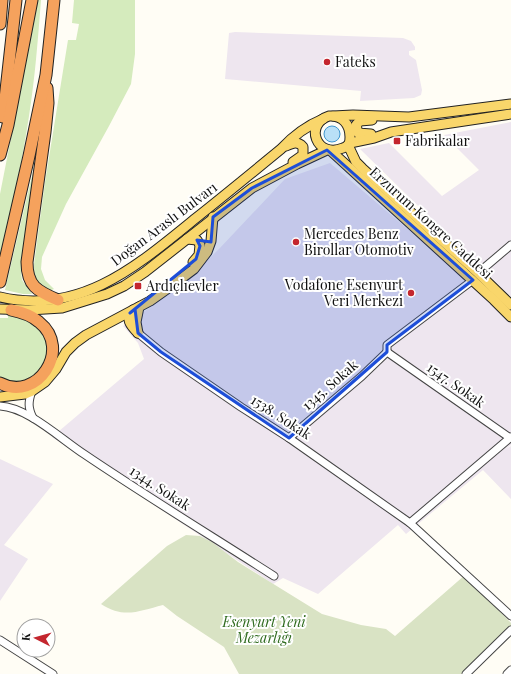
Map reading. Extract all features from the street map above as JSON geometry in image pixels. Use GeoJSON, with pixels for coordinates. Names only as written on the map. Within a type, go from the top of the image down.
{"type":"FeatureCollection","features":[{"type":"Feature","properties":{"kind":"highway"},"geometry":{"type":"LineString","coordinates":[[0,24],[2,0]]}},
{"type":"Feature","properties":{"kind":"highway"},"geometry":{"type":"LineString","coordinates":[[0,137],[16,0]]}},
{"type":"Feature","properties":{"kind":"highway"},"geometry":{"type":"LineString","coordinates":[[0,155],[8,125],[32,0]]}},
{"type":"Feature","properties":{"kind":"highway"},"geometry":{"type":"LineString","coordinates":[[0,282],[46,75],[54,0]]}},
{"type":"Feature","properties":{"kind":"highway"},"geometry":{"type":"LineString","coordinates":[[46,75],[48,93],[47,116],[27,262],[27,273],[28,278],[36,289],[58,300]]}},
{"type":"Feature","properties":{"kind":"highway"},"geometry":{"type":"LineString","coordinates":[[0,383],[13,388],[27,386],[33,383],[49,367],[53,354],[51,337],[40,322],[28,315],[6,309]]}},
{"type":"Feature","properties":{"kind":"main road"},"geometry":{"type":"LineString","coordinates":[[511,104],[392,120],[360,121],[356,125],[357,131],[361,134],[391,132],[511,114]]}},
{"type":"Feature","properties":{"kind":"main road"},"geometry":{"type":"LineString","coordinates":[[391,132],[349,144],[337,150],[329,151],[320,146],[316,138],[316,127],[323,119],[333,116],[353,115],[409,117]]}},
{"type":"Feature","properties":{"kind":"main road"},"geometry":{"type":"LineString","coordinates":[[333,116],[342,119],[347,123],[350,133],[349,144]]}},
{"type":"Feature","properties":{"kind":"main road","name":"Doğan Araslı Bulvarı"},"geometry":{"type":"LineString","coordinates":[[1,297],[30,302],[58,300],[97,287],[120,276],[137,265],[281,149],[293,136],[308,126],[323,119]]}},
{"type":"Feature","properties":{"kind":"main road"},"geometry":{"type":"LineString","coordinates":[[252,188],[263,178],[300,158],[304,151],[302,146],[296,143],[281,149]]}},
{"type":"Feature","properties":{"kind":"main road","name":"Erzurum Kongre Caddesi"},"geometry":{"type":"LineString","coordinates":[[349,144],[356,162],[475,276],[494,300],[511,317]]}},
{"type":"Feature","properties":{"kind":"main road","name":"Doğan Araslı Bulvarı"},"geometry":{"type":"LineString","coordinates":[[6,309],[62,308],[80,304],[124,286],[192,240],[213,217],[252,188],[297,164],[329,151]]}},
{"type":"Feature","properties":{"kind":"main road","name":"Erzurum Kongre Caddesi"},"geometry":{"type":"LineString","coordinates":[[329,151],[511,305]]}},
{"type":"Feature","properties":{"kind":"main road"},"geometry":{"type":"LineString","coordinates":[[0,397],[26,394],[32,391],[45,382],[56,369],[66,352],[75,343],[86,335],[139,307],[194,269],[207,252],[211,241],[213,217]]}},
{"type":"Feature","properties":{"kind":"main road"},"geometry":{"type":"LineString","coordinates":[[192,240],[211,241]]}},
{"type":"Feature","properties":{"kind":"main road"},"geometry":{"type":"LineString","coordinates":[[138,333],[129,323],[130,312],[181,274],[196,259],[199,255],[200,247],[192,240]]}},
{"type":"Feature","properties":{"kind":"main road"},"geometry":{"type":"LineString","coordinates":[[138,333],[136,322],[139,307]]}},
{"type":"Feature","properties":{"kind":"street"},"geometry":{"type":"LineString","coordinates":[[475,276],[511,245]]}},
{"type":"Feature","properties":{"kind":"street","name":"1345. Sokak"},"geometry":{"type":"LineString","coordinates":[[289,438],[362,376],[387,352],[387,345],[475,276]]}},
{"type":"Feature","properties":{"kind":"street","name":"1538. Sokak"},"geometry":{"type":"LineString","coordinates":[[138,333],[161,352],[240,407],[289,438],[410,523],[511,616]]}},
{"type":"Feature","properties":{"kind":"street","name":"1547. Sokak"},"geometry":{"type":"LineString","coordinates":[[387,352],[510,438]]}},
{"type":"Feature","properties":{"kind":"street"},"geometry":{"type":"LineString","coordinates":[[32,391],[28,405],[34,419]]}},
{"type":"Feature","properties":{"kind":"street","name":"1344. Sokak"},"geometry":{"type":"LineString","coordinates":[[0,406],[10,407],[21,411],[34,419],[83,454],[274,576]]}},
{"type":"Feature","properties":{"kind":"street"},"geometry":{"type":"LineString","coordinates":[[410,523],[510,438]]}},
{"type":"Feature","properties":{"kind":"street"},"geometry":{"type":"LineString","coordinates":[[466,674],[511,630]]}},
{"type":"Feature","properties":{"kind":"street"},"geometry":{"type":"LineString","coordinates":[[0,640],[53,674]]}},
{"type":"Feature","properties":{"kind":"street"},"geometry":{"type":"LineString","coordinates":[[472,668],[478,674]]}},
{"type":"Feature","properties":{"kind":"street"},"geometry":{"type":"LineString","coordinates":[[507,674],[511,670]]}},
{"type":"Feature","properties":{"kind":"highlighted area"},"geometry":{"type":"Polygon","coordinates":[[[327,150],[473,280],[387,345],[387,352],[289,438],[161,352],[138,333],[135,309],[130,313],[196,259],[200,246],[197,240],[211,242],[213,217],[252,188],[327,150]]]}},
{"type":"Feature","properties":{"kind":"shaded area"},"geometry":{"type":"Polygon","coordinates":[[[229,33],[403,38],[411,41],[415,47],[415,50],[409,51],[409,55],[416,60],[422,90],[421,95],[414,98],[360,101],[361,91],[225,79],[229,33]]]}},
{"type":"Feature","properties":{"kind":"shaded area"},"geometry":{"type":"Polygon","coordinates":[[[511,122],[511,297],[360,149],[389,143],[442,196],[479,170],[444,135],[511,122]]]}},
{"type":"Feature","properties":{"kind":"shaded area"},"geometry":{"type":"Polygon","coordinates":[[[330,163],[451,266],[511,323],[511,445],[506,449],[511,446],[511,499],[483,470],[406,534],[398,525],[318,594],[283,578],[273,584],[52,437],[144,359],[138,343],[123,326],[180,287],[219,249],[285,179],[330,163]]]}},
{"type":"Feature","properties":{"kind":"shaded area"},"geometry":{"type":"Polygon","coordinates":[[[0,459],[53,484],[4,545],[28,559],[0,601],[0,459]]]}},
{"type":"Feature","properties":{"kind":"green space"},"geometry":{"type":"Polygon","coordinates":[[[38,0],[41,0],[31,102],[20,169],[0,257],[0,194],[38,0]]]}},
{"type":"Feature","properties":{"kind":"green space"},"geometry":{"type":"Polygon","coordinates":[[[74,0],[135,0],[135,54],[131,84],[66,204],[42,257],[41,269],[45,280],[54,289],[49,291],[41,286],[35,277],[34,264],[45,182],[68,40],[76,40],[79,24],[72,23],[74,0]]]}},
{"type":"Feature","properties":{"kind":"green space"},"geometry":{"type":"Polygon","coordinates":[[[35,163],[37,164],[21,272],[22,280],[32,294],[23,294],[5,290],[35,163]]]}},
{"type":"Feature","properties":{"kind":"green space"},"geometry":{"type":"Polygon","coordinates":[[[8,315],[23,318],[36,325],[48,341],[47,362],[30,381],[13,384],[0,379],[0,318],[8,318],[8,315]]]}},
{"type":"Feature","properties":{"kind":"green space","name":"Esenyurt Yeni Mezarlığı"},"geometry":{"type":"Polygon","coordinates":[[[186,535],[200,536],[212,542],[238,562],[322,614],[361,625],[386,629],[395,636],[465,575],[511,623],[511,628],[461,674],[239,674],[224,647],[163,605],[139,611],[124,612],[109,609],[101,604],[167,546],[186,535]]]}},
{"type":"Feature","properties":{"kind":"water"},"geometry":{"type":"Polygon","coordinates":[[[332,126],[339,131],[340,134],[335,141],[332,142],[325,137],[324,134],[329,127],[332,126]]]}},
{"type":"Feature","properties":{"kind":"place","name":"Fateks"},"geometry":{"type":"Point","coordinates":[327,62]}},
{"type":"Feature","properties":{"kind":"place","name":"Fabrikalar"},"geometry":{"type":"Point","coordinates":[397,141]}},
{"type":"Feature","properties":{"kind":"place","name":"Mercedes Benz Birollar Otomotiv"},"geometry":{"type":"Point","coordinates":[296,242]}},
{"type":"Feature","properties":{"kind":"place","name":"Ardıçlıevler"},"geometry":{"type":"Point","coordinates":[138,286]}},
{"type":"Feature","properties":{"kind":"place","name":"Vodafone Esenyurt Veri Merkezi"},"geometry":{"type":"Point","coordinates":[411,293]}}]}
